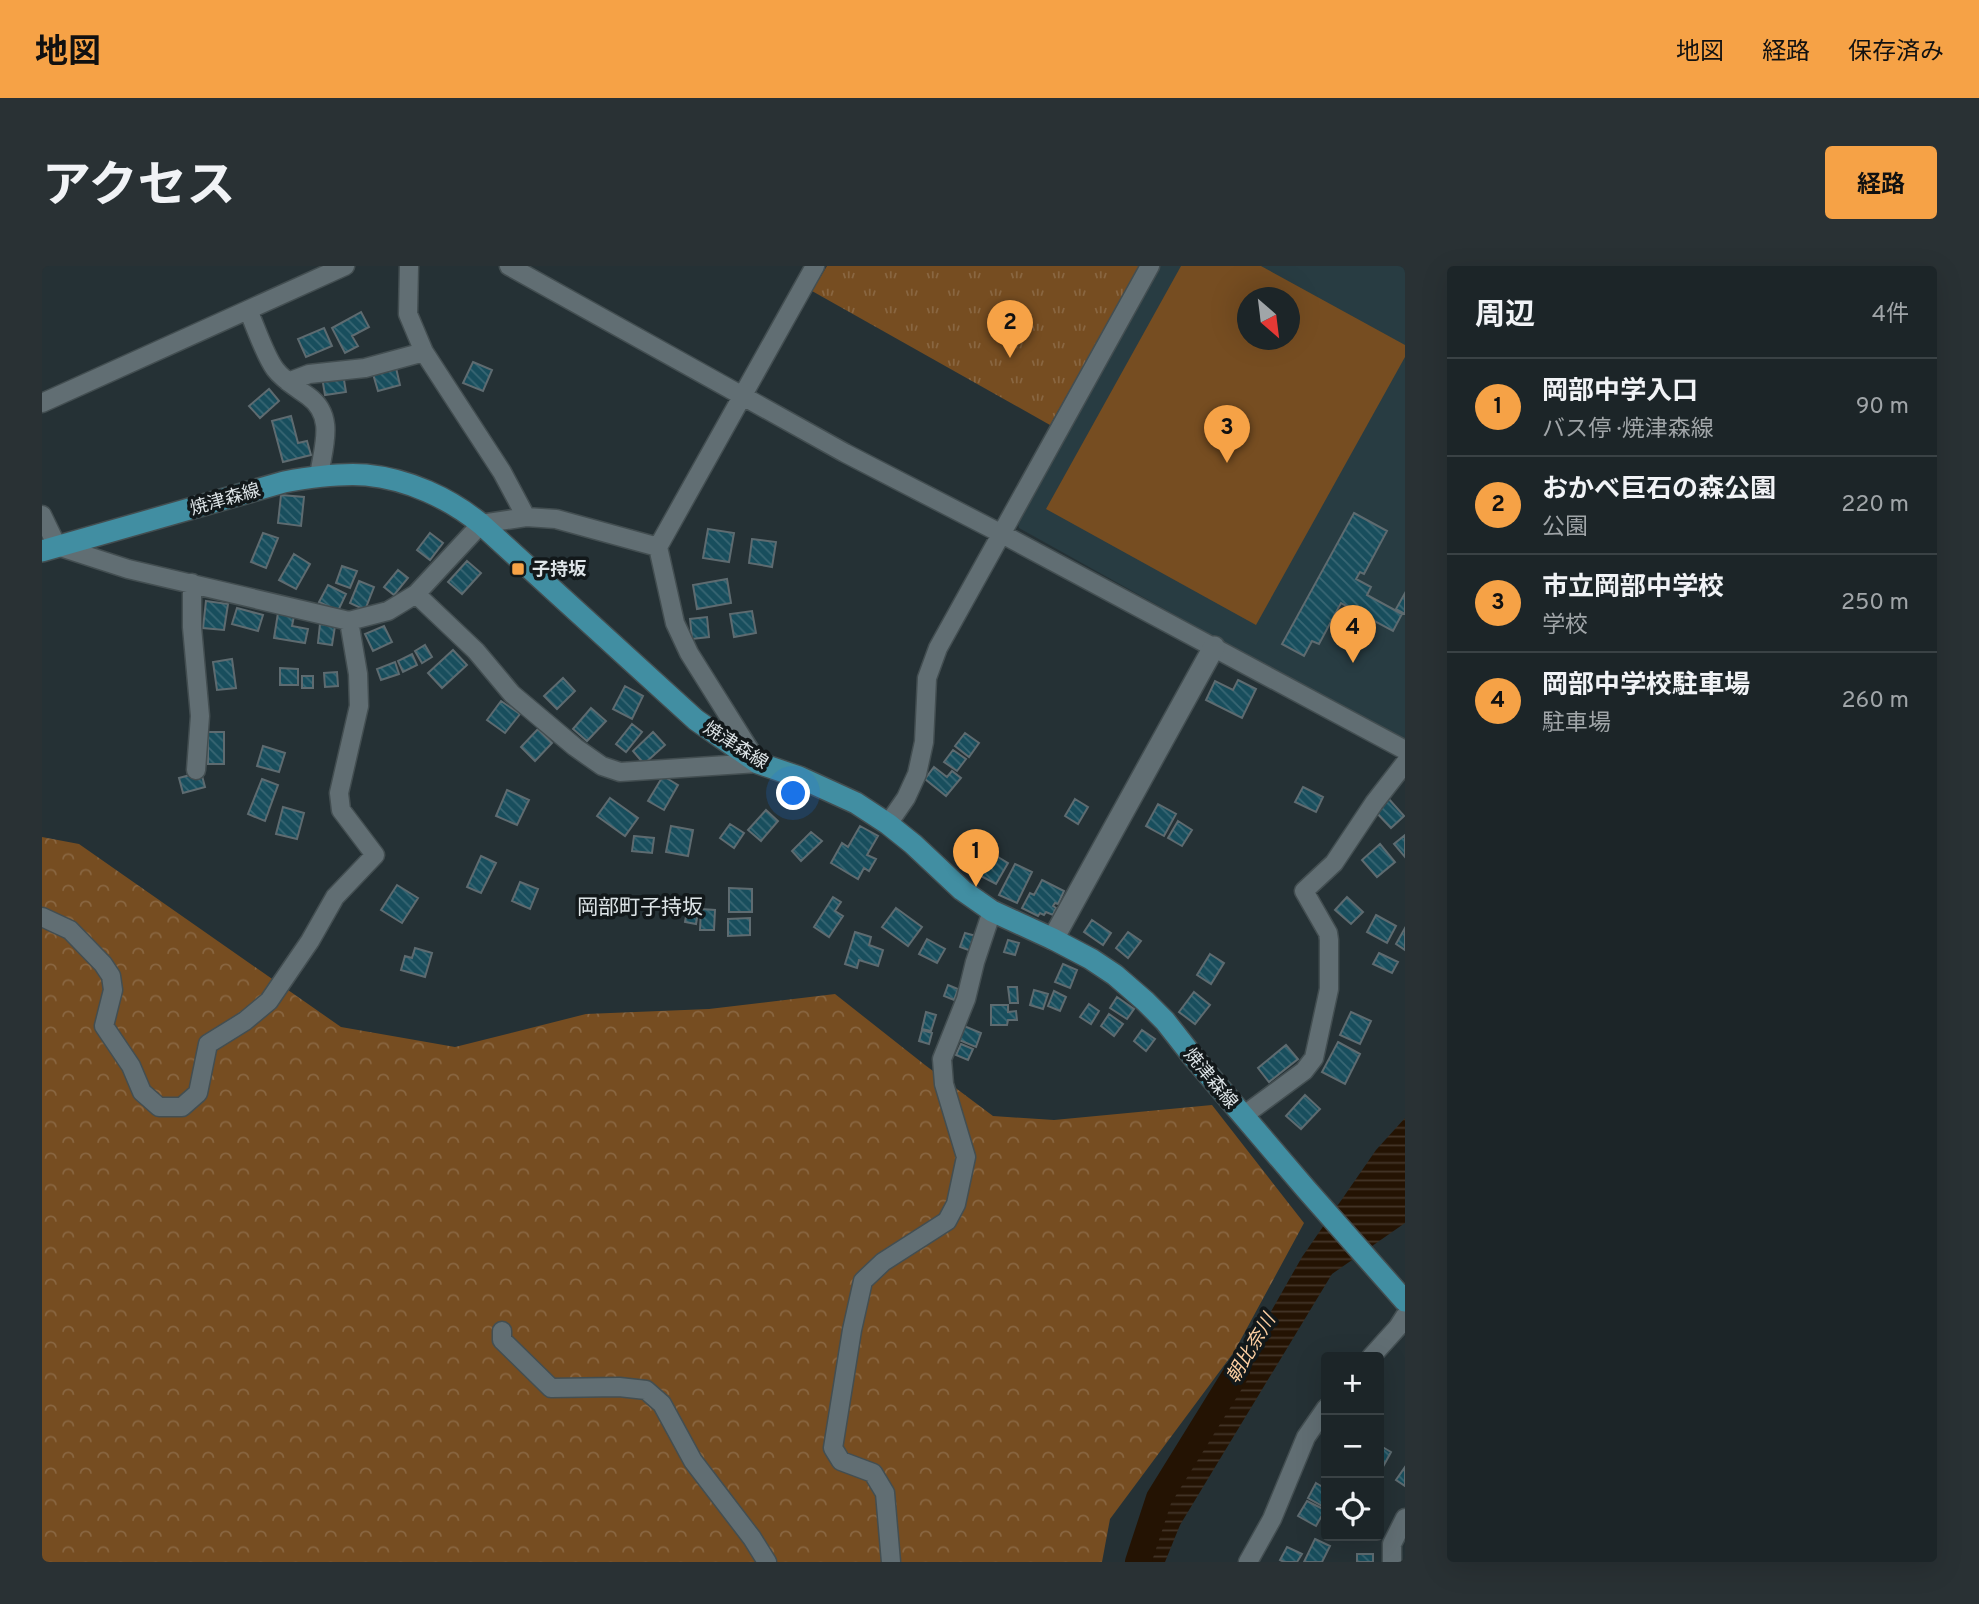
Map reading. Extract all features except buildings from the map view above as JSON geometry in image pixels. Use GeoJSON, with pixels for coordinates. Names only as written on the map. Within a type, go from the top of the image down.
{"type":"FeatureCollection","features":[{"type":"Feature","properties":{"kind":"main road","name":"焼津森線"},"geometry":{"type":"LineString","coordinates":[[50,549],[284,482],[319,476],[367,475],[407,484],[436,495],[471,515],[696,720],[758,763],[856,803],[914,844],[962,890],[992,911],[1053,939],[1115,975],[1165,1021],[1243,1116],[1402,1298]]}},
{"type":"Feature","properties":{"kind":"street"},"geometry":{"type":"LineString","coordinates":[[42,403],[345,266]]}},
{"type":"Feature","properties":{"kind":"street"},"geometry":{"type":"LineString","coordinates":[[409,266],[408,314],[424,352],[502,472],[526,517]]}},
{"type":"Feature","properties":{"kind":"street"},"geometry":{"type":"LineString","coordinates":[[509,266],[845,453],[1405,750]]}},
{"type":"Feature","properties":{"kind":"street"},"geometry":{"type":"LineString","coordinates":[[416,594],[476,651],[512,694],[602,766],[620,772],[758,763],[684,643],[675,623],[658,547],[815,266]]}},
{"type":"Feature","properties":{"kind":"street"},"geometry":{"type":"LineString","coordinates":[[888,824],[906,798],[917,774],[924,742],[928,678],[938,648],[1150,266]]}},
{"type":"Feature","properties":{"kind":"street"},"geometry":{"type":"LineString","coordinates":[[248,310],[274,368],[314,401],[324,413],[327,427],[319,476]]}},
{"type":"Feature","properties":{"kind":"street"},"geometry":{"type":"LineString","coordinates":[[288,382],[309,374],[365,368],[424,352]]}},
{"type":"Feature","properties":{"kind":"street"},"geometry":{"type":"LineString","coordinates":[[42,514],[50,549],[349,621],[388,611],[416,594],[481,524],[526,517],[556,519],[658,547]]}},
{"type":"Feature","properties":{"kind":"street"},"geometry":{"type":"LineString","coordinates":[[192,583],[192,627],[200,716],[196,770]]}},
{"type":"Feature","properties":{"kind":"street"},"geometry":{"type":"LineString","coordinates":[[42,917],[70,930],[111,976],[113,990],[104,1026],[131,1066],[142,1092],[159,1107],[182,1107],[198,1093],[208,1044],[245,1021],[269,1001],[310,941],[335,897],[375,855],[341,810],[339,793],[359,706],[358,674],[349,621]]}},
{"type":"Feature","properties":{"kind":"street"},"geometry":{"type":"LineString","coordinates":[[1053,939],[1214,647]]}},
{"type":"Feature","properties":{"kind":"street"},"geometry":{"type":"LineString","coordinates":[[1243,1116],[1304,1071],[1314,1058],[1329,989],[1329,940],[1328,933],[1304,891],[1334,863],[1374,803],[1405,763]]}},
{"type":"Feature","properties":{"kind":"street"},"geometry":{"type":"LineString","coordinates":[[891,1562],[885,1493],[873,1473],[841,1461],[833,1448],[852,1329],[863,1281],[883,1262],[947,1221],[956,1204],[966,1157],[944,1084],[942,1059],[966,999],[992,911]]}},
{"type":"Feature","properties":{"kind":"street"},"geometry":{"type":"LineString","coordinates":[[1375,1352],[1405,1316]]}},
{"type":"Feature","properties":{"kind":"street"},"geometry":{"type":"LineString","coordinates":[[502,1331],[502,1340],[551,1388],[619,1387],[646,1390],[662,1404],[693,1461],[752,1538],[764,1561]]}},
{"type":"Feature","properties":{"kind":"street"},"geometry":{"type":"LineString","coordinates":[[1248,1562],[1272,1519],[1306,1437],[1321,1415]]}},
{"type":"Feature","properties":{"kind":"street"},"geometry":{"type":"LineString","coordinates":[[1392,1562],[1392,1544],[1405,1518]]}},
{"type":"Feature","properties":{"kind":"shaded area"},"geometry":{"type":"Polygon","coordinates":[[[1158,266],[1405,266],[1405,743],[1019,528],[1017,519],[1158,266]]]}},
{"type":"Feature","properties":{"kind":"shaded area"},"geometry":{"type":"Polygon","coordinates":[[[1405,1118],[1405,1223],[1332,1274],[1180,1525],[1165,1562],[1131,1562],[1144,1526],[1220,1401],[1302,1257],[1376,1150],[1405,1118]]]}},
{"type":"Feature","properties":{"kind":"green space"},"geometry":{"type":"Polygon","coordinates":[[[827,266],[1140,266],[1050,425],[812,291],[827,266]]]}},
{"type":"Feature","properties":{"kind":"green space"},"geometry":{"type":"Polygon","coordinates":[[[1181,266],[1261,266],[1299,287],[1237,287],[1237,350],[1300,350],[1300,287],[1405,345],[1405,357],[1256,625],[1046,509],[1181,266]]]}},
{"type":"Feature","properties":{"kind":"green space"},"geometry":{"type":"Polygon","coordinates":[[[42,837],[79,844],[341,1027],[455,1047],[586,1014],[709,1009],[835,994],[993,1116],[1054,1120],[1212,1105],[1304,1223],[1234,1352],[1110,1519],[1102,1562],[42,1562],[42,837]]]}},
{"type":"Feature","properties":{"kind":"waterway","name":"朝比奈川"},"geometry":{"type":"LineString","coordinates":[[1138,1562],[1159,1498],[1237,1372]]}},
{"type":"Feature","properties":{"kind":"place","name":"おかべ巨石の森公園"},"geometry":{"type":"Point","coordinates":[1010,358]}},
{"type":"Feature","properties":{"kind":"place","name":"市立岡部中学校"},"geometry":{"type":"Point","coordinates":[1227,463]}},
{"type":"Feature","properties":{"kind":"place","name":"子持坂"},"geometry":{"type":"Point","coordinates":[518,569]}},
{"type":"Feature","properties":{"kind":"place","name":"岡部中学校駐車場"},"geometry":{"type":"Point","coordinates":[1353,663]}},
{"type":"Feature","properties":{"kind":"place","name":"岡部中学入口"},"geometry":{"type":"Point","coordinates":[976,887]}},
{"type":"Feature","properties":{"kind":"district","name":"岡部町子持坂"},"geometry":{"type":"Point","coordinates":[640,907]}}]}
